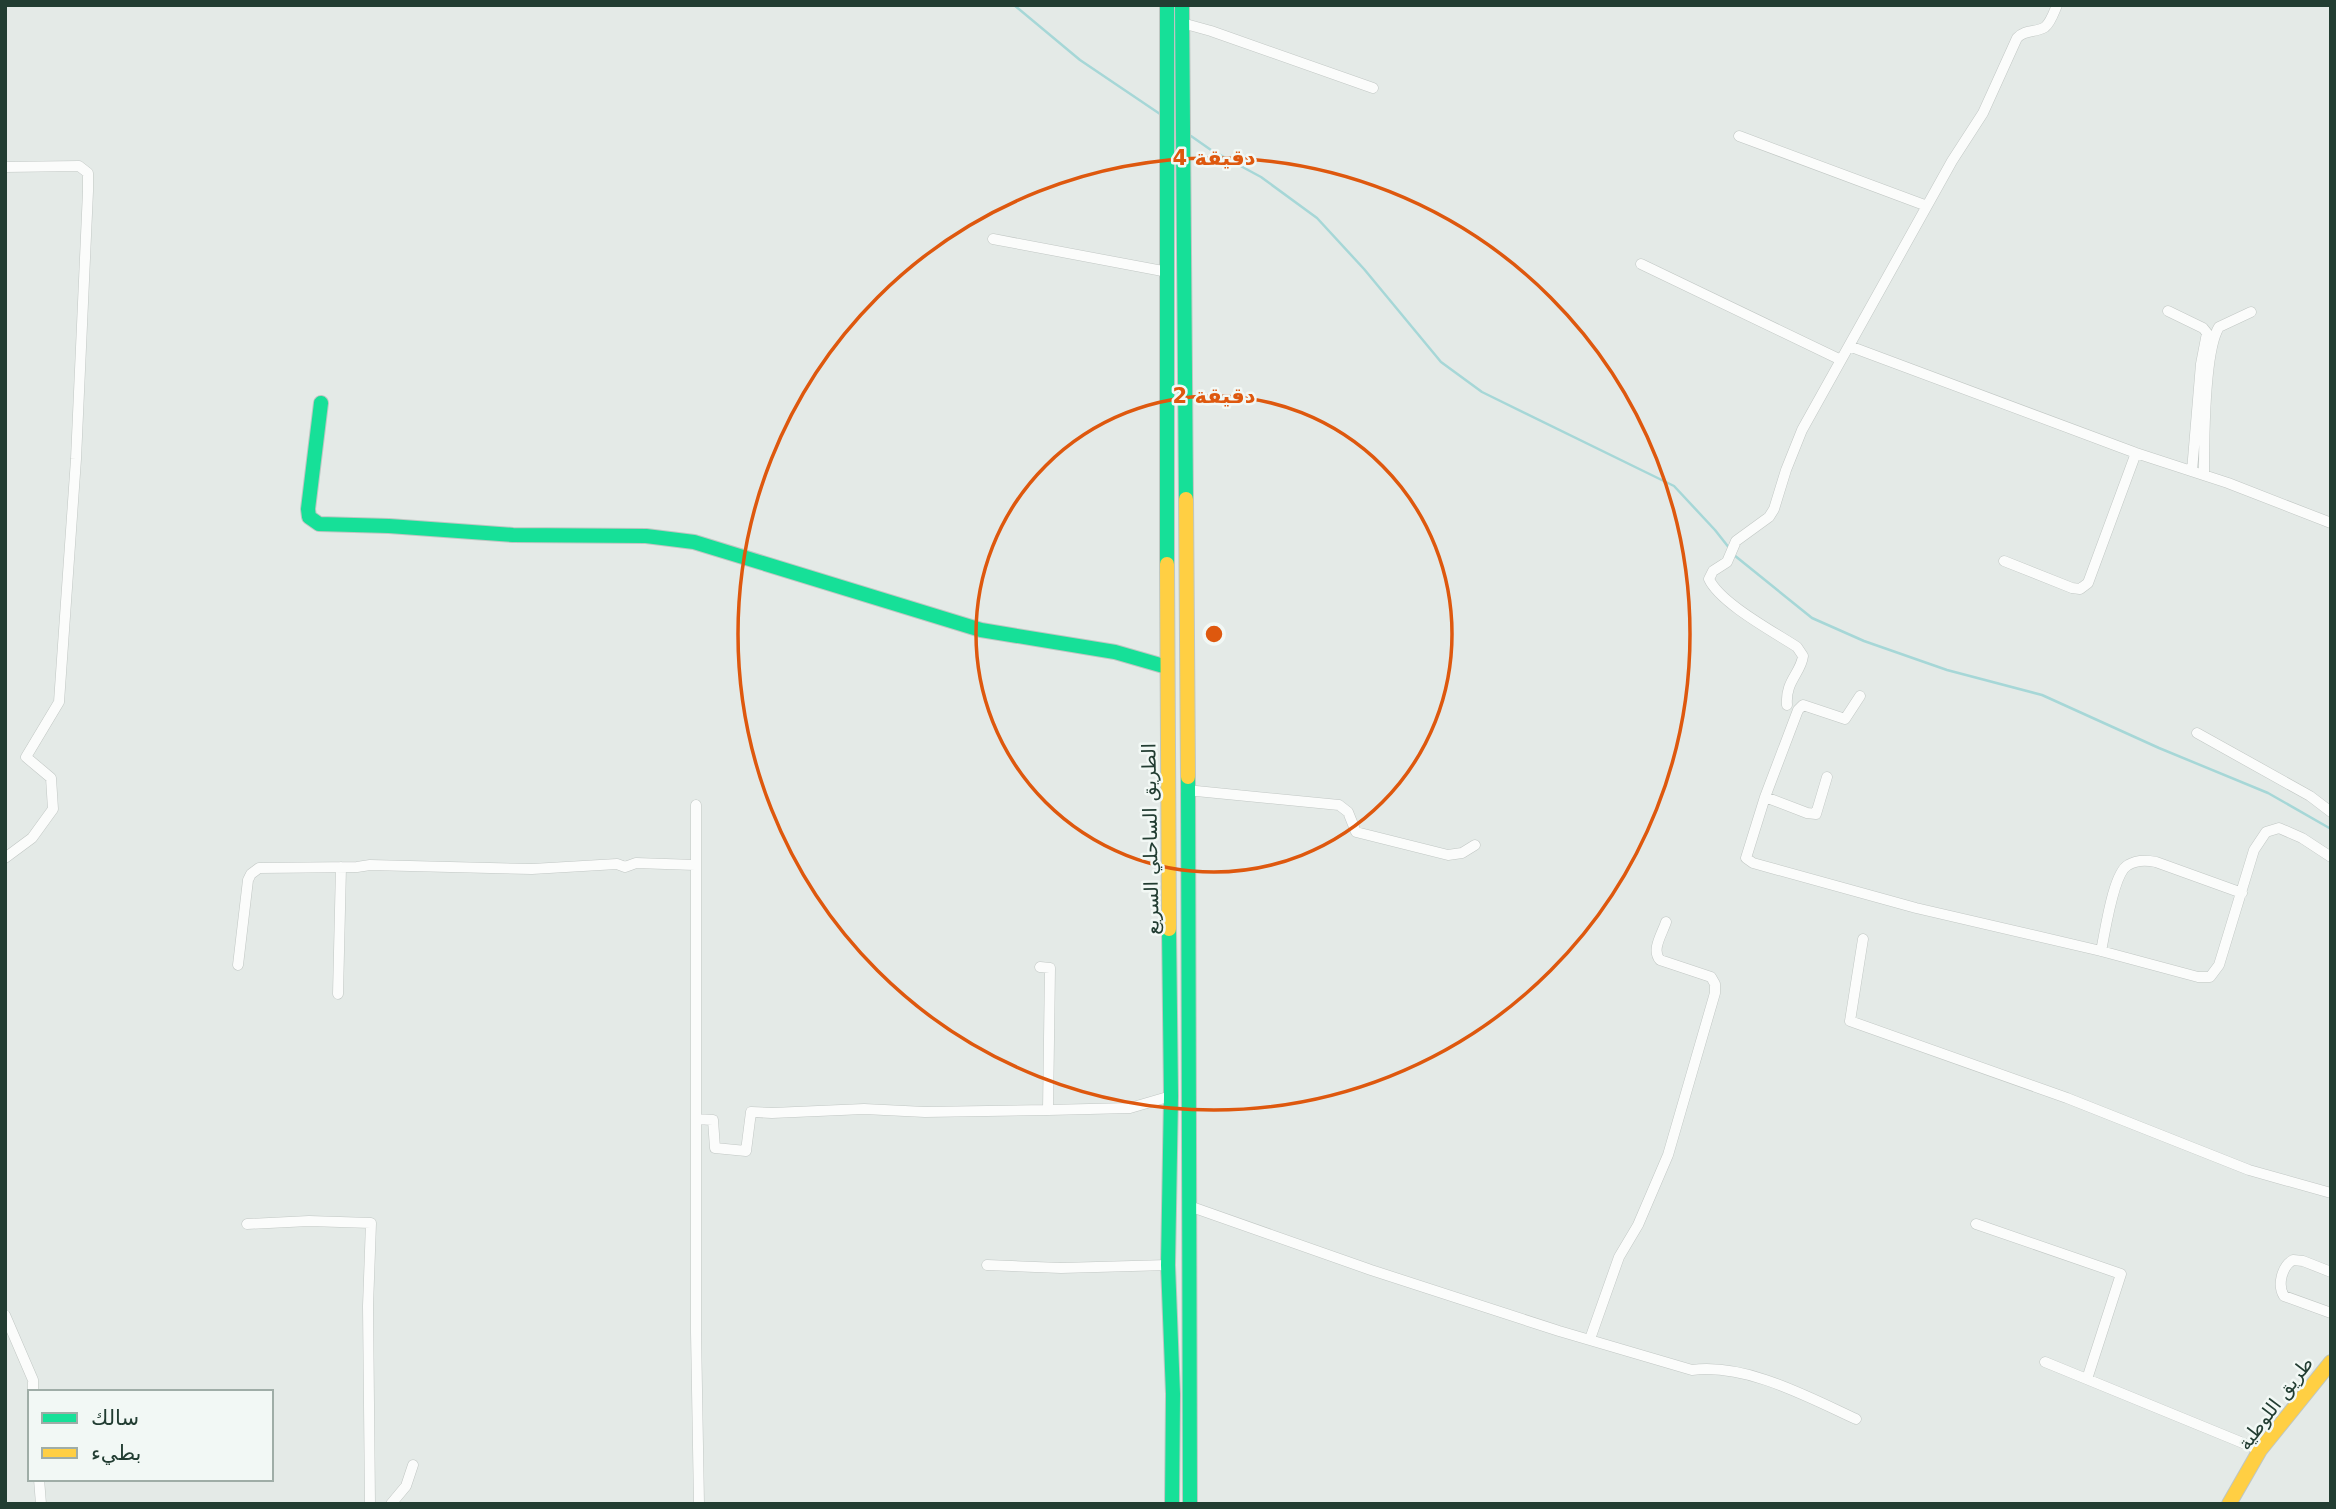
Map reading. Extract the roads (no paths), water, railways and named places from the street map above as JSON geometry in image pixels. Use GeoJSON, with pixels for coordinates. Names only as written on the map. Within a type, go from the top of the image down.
{"type":"FeatureCollection","features":[{"type":"Feature","properties":{"kind":"main road"},"geometry":{"type":"LineString","coordinates":[[1167,5],[1175,108],[1175,175]]}},
{"type":"Feature","properties":{"kind":"main road"},"geometry":{"type":"LineString","coordinates":[[1175,108],[1182,5]]}},
{"type":"Feature","properties":{"kind":"main road","name":"الطريق الساحلي السريع"},"geometry":{"type":"LineString","coordinates":[[1172,1504],[1173,1394],[1168,1265],[1171,1096],[1167,667],[1168,272],[1175,175]]}},
{"type":"Feature","properties":{"kind":"main road","name":"الطريق الساحلي السريع"},"geometry":{"type":"LineString","coordinates":[[1175,175],[1187,561],[1190,1504]]}},
{"type":"Feature","properties":{"kind":"main road"},"geometry":{"type":"LineString","coordinates":[[321,403],[308,509],[309,517],[319,524],[513,535],[646,536],[694,542],[970,627],[1115,652],[1167,667]]}},
{"type":"Feature","properties":{"kind":"main road","name":"طريق اللوطية"},"geometry":{"type":"LineString","coordinates":[[2230,1504],[2260,1450],[2331,1362]]}},
{"type":"Feature","properties":{"kind":"street"},"geometry":{"type":"LineString","coordinates":[[1787,705],[1788,690],[1804,656],[1797,647],[1726,600],[1709,579],[1713,571],[1727,562],[1736,541],[1769,517],[1774,509],[1802,430],[1927,206],[1983,113],[2017,38],[2021,33],[2048,24],[2057,5]]}},
{"type":"Feature","properties":{"kind":"street"},"geometry":{"type":"LineString","coordinates":[[1182,23],[1224,35],[1373,88]]}},
{"type":"Feature","properties":{"kind":"street"},"geometry":{"type":"LineString","coordinates":[[1739,136],[1927,206]]}},
{"type":"Feature","properties":{"kind":"street"},"geometry":{"type":"LineString","coordinates":[[5,167],[79,166],[88,173],[88,191],[75,472],[59,702],[26,757],[51,778],[53,809],[32,838],[5,858]]}},
{"type":"Feature","properties":{"kind":"street"},"geometry":{"type":"LineString","coordinates":[[993,239],[1168,272]]}},
{"type":"Feature","properties":{"kind":"street"},"geometry":{"type":"LineString","coordinates":[[1641,264],[1841,360]]}},
{"type":"Feature","properties":{"kind":"street"},"geometry":{"type":"LineString","coordinates":[[2168,311],[2203,328],[2207,333],[2201,364],[2192,471]]}},
{"type":"Feature","properties":{"kind":"street"},"geometry":{"type":"LineString","coordinates":[[2204,475],[2205,417],[2212,345],[2219,327],[2251,312]]}},
{"type":"Feature","properties":{"kind":"street"},"geometry":{"type":"LineString","coordinates":[[1849,346],[2331,523]]}},
{"type":"Feature","properties":{"kind":"street"},"geometry":{"type":"LineString","coordinates":[[2004,561],[2071,588],[2080,589],[2088,583],[2136,453]]}},
{"type":"Feature","properties":{"kind":"street"},"geometry":{"type":"LineString","coordinates":[[1860,696],[1845,719],[1803,705],[1798,710],[1765,797],[1746,858],[1753,863],[1916,908],[2101,951],[2179,973],[2210,977],[2219,965],[2254,850],[2266,832],[2279,828],[2302,838],[2331,857]]}},
{"type":"Feature","properties":{"kind":"street"},"geometry":{"type":"LineString","coordinates":[[2197,733],[2310,796],[2331,812]]}},
{"type":"Feature","properties":{"kind":"street"},"geometry":{"type":"LineString","coordinates":[[1765,797],[1816,814],[1826,777]]}},
{"type":"Feature","properties":{"kind":"street"},"geometry":{"type":"LineString","coordinates":[[1186,789],[1339,805],[1348,812],[1356,832],[1448,855],[1462,853],[1475,845]]}},
{"type":"Feature","properties":{"kind":"street"},"geometry":{"type":"LineString","coordinates":[[696,805],[699,1504]]}},
{"type":"Feature","properties":{"kind":"street"},"geometry":{"type":"LineString","coordinates":[[2101,951],[2118,881],[2124,867],[2130,863],[2147,860],[2156,862],[2242,892]]}},
{"type":"Feature","properties":{"kind":"street"},"geometry":{"type":"LineString","coordinates":[[238,965],[245,894],[251,874],[263,867],[370,865],[532,869],[617,864],[625,867],[636,863],[695,866]]}},
{"type":"Feature","properties":{"kind":"street"},"geometry":{"type":"LineString","coordinates":[[338,994],[341,867]]}},
{"type":"Feature","properties":{"kind":"street"},"geometry":{"type":"LineString","coordinates":[[1590,1339],[1619,1257],[1638,1225],[1668,1155],[1715,993],[1715,984],[1711,977],[1656,957],[1655,952],[1666,922]]}},
{"type":"Feature","properties":{"kind":"street"},"geometry":{"type":"LineString","coordinates":[[1863,939],[1850,1021],[2067,1098],[2249,1170],[2331,1193]]}},
{"type":"Feature","properties":{"kind":"street"},"geometry":{"type":"LineString","coordinates":[[1040,967],[1050,968],[1048,1110]]}},
{"type":"Feature","properties":{"kind":"street"},"geometry":{"type":"LineString","coordinates":[[696,1119],[713,1120],[715,1149],[746,1151],[751,1112],[1130,1108],[1171,1096]]}},
{"type":"Feature","properties":{"kind":"street"},"geometry":{"type":"LineString","coordinates":[[1189,1206],[1371,1270],[1590,1339],[1692,1370],[1709,1368],[1738,1373],[1787,1388],[1857,1419]]}},
{"type":"Feature","properties":{"kind":"street"},"geometry":{"type":"LineString","coordinates":[[247,1224],[309,1221],[370,1223],[370,1504]]}},
{"type":"Feature","properties":{"kind":"street"},"geometry":{"type":"LineString","coordinates":[[1976,1224],[2121,1274],[2087,1379]]}},
{"type":"Feature","properties":{"kind":"street"},"geometry":{"type":"LineString","coordinates":[[2331,1272],[2293,1260],[2287,1264],[2280,1284],[2284,1296],[2331,1313]]}},
{"type":"Feature","properties":{"kind":"street"},"geometry":{"type":"LineString","coordinates":[[987,1265],[1061,1268],[1168,1265]]}},
{"type":"Feature","properties":{"kind":"street"},"geometry":{"type":"LineString","coordinates":[[5,1315],[33,1380],[33,1390]]}},
{"type":"Feature","properties":{"kind":"street"},"geometry":{"type":"LineString","coordinates":[[2045,1362],[2260,1450]]}},
{"type":"Feature","properties":{"kind":"street"},"geometry":{"type":"LineString","coordinates":[[391,1504],[406,1486],[413,1465]]}},
{"type":"Feature","properties":{"kind":"street"},"geometry":{"type":"LineString","coordinates":[[39,1481],[41,1504]]}},
{"type":"Feature","properties":{"kind":"waterway"},"geometry":{"type":"LineString","coordinates":[[1014,5],[1080,60],[1160,114]]}},
{"type":"Feature","properties":{"kind":"waterway"},"geometry":{"type":"LineString","coordinates":[[1191,136],[1261,177],[1317,218],[1364,269],[1441,362],[1482,392],[1674,486],[1730,549]]}},
{"type":"Feature","properties":{"kind":"waterway"},"geometry":{"type":"LineString","coordinates":[[1734,555],[1812,618],[1864,641],[1947,670],[2042,695],[2268,793],[2331,829]]}}]}
